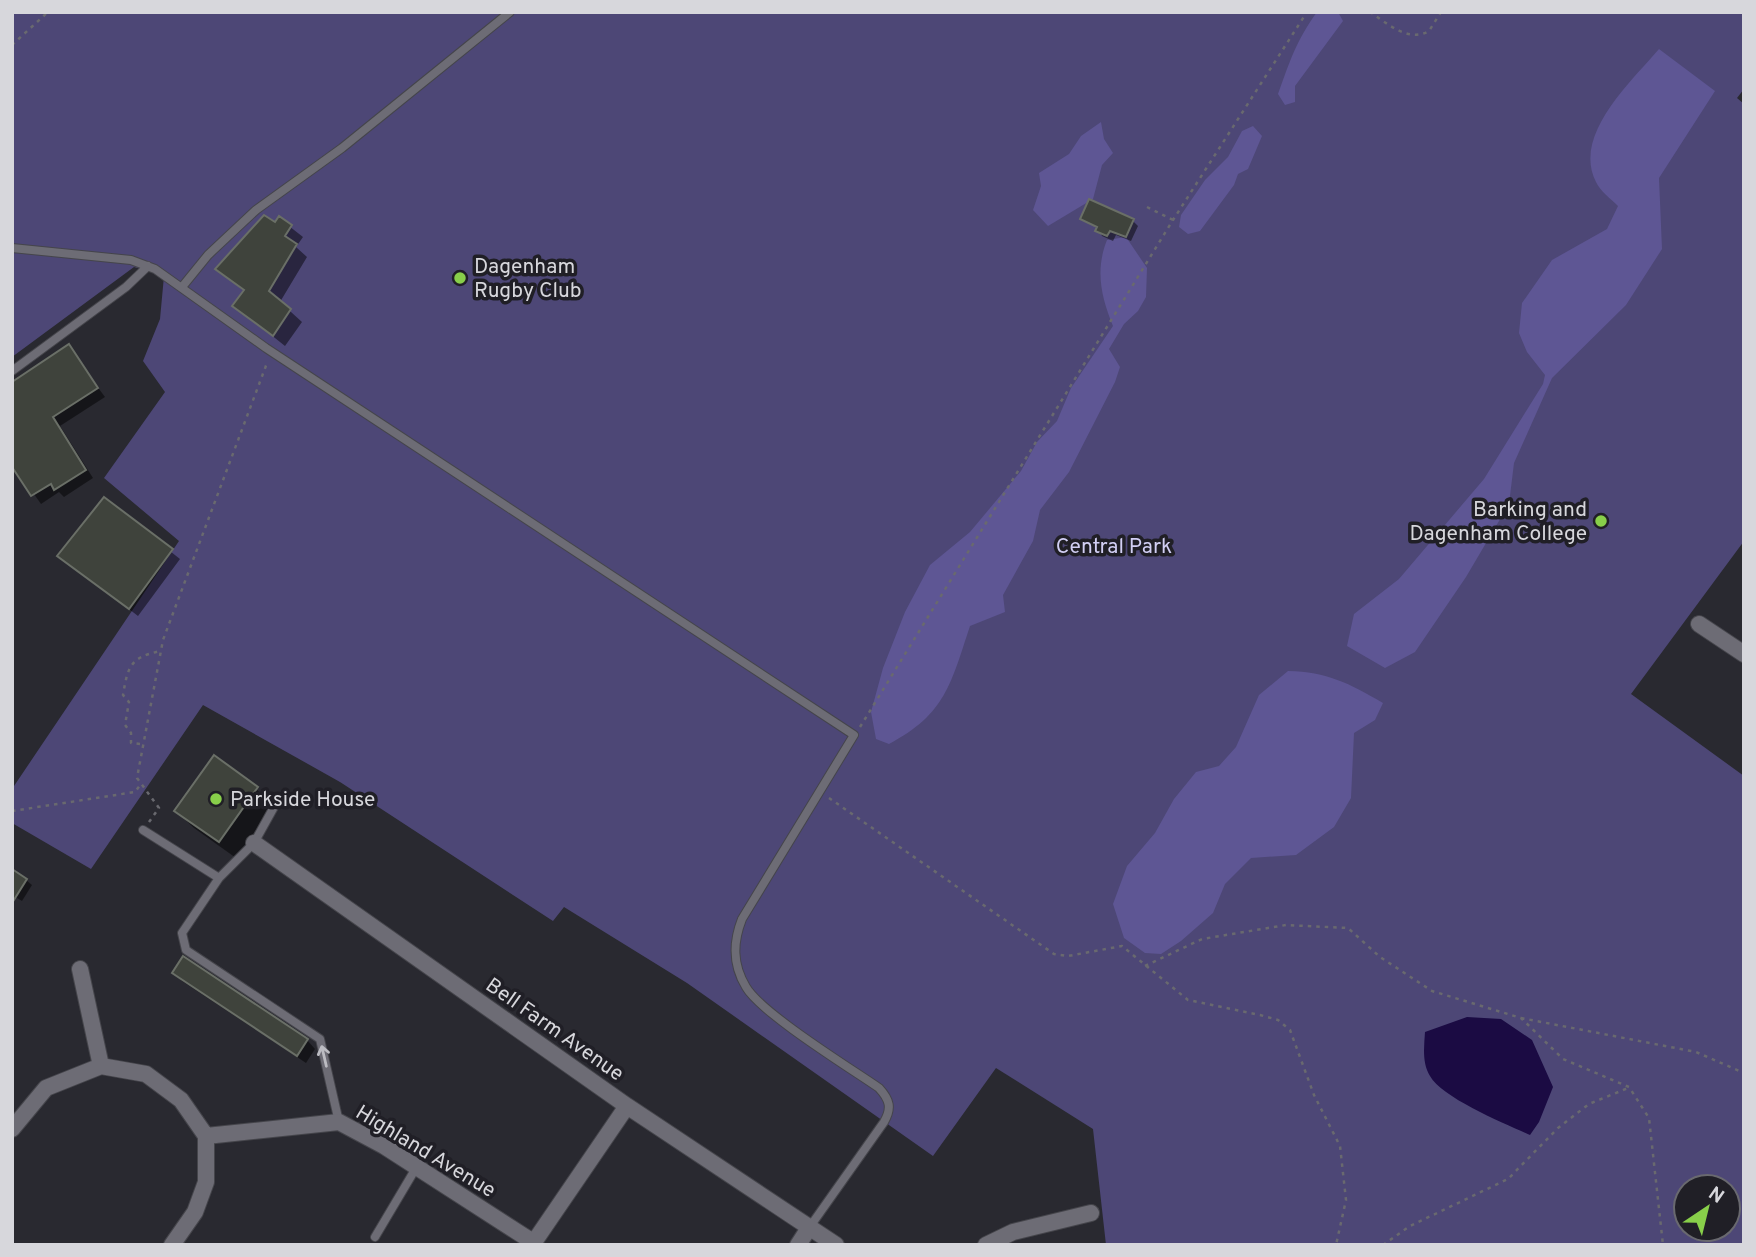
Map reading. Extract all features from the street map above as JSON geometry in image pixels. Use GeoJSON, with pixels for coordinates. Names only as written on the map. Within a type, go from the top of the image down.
{"type":"FeatureCollection","features":[{"type":"Feature","properties":{"kind":"street"},"geometry":{"type":"LineString","coordinates":[[1699,624],[1744,654]]}},
{"type":"Feature","properties":{"kind":"street","name":"Bell Farm Avenue"},"geometry":{"type":"LineString","coordinates":[[254,843],[627,1106],[836,1245]]}},
{"type":"Feature","properties":{"kind":"street"},"geometry":{"type":"LineString","coordinates":[[80,969],[101,1066]]}},
{"type":"Feature","properties":{"kind":"street"},"geometry":{"type":"LineString","coordinates":[[12,1129],[46,1088],[101,1066],[146,1074],[181,1100],[206,1136],[206,1182],[195,1212],[172,1245]]}},
{"type":"Feature","properties":{"kind":"street"},"geometry":{"type":"LineString","coordinates":[[532,1244],[627,1106]]}},
{"type":"Feature","properties":{"kind":"street","name":"Highland Avenue"},"geometry":{"type":"LineString","coordinates":[[206,1136],[339,1122],[384,1146],[532,1244]]}},
{"type":"Feature","properties":{"kind":"street"},"geometry":{"type":"LineString","coordinates":[[986,1245],[1013,1232],[1091,1213]]}},
{"type":"Feature","properties":{"kind":"street"},"geometry":{"type":"LineString","coordinates":[[798,1245],[809,1228]]}},
{"type":"Feature","properties":{"kind":"lane"},"geometry":{"type":"LineString","coordinates":[[182,287],[208,256],[256,210],[342,148],[510,12]]}},
{"type":"Feature","properties":{"kind":"lane"},"geometry":{"type":"LineString","coordinates":[[12,248],[131,260],[148,266],[182,287],[270,351],[854,735],[742,919],[734,941],[737,964],[746,987],[763,1006],[879,1088],[890,1103],[890,1111],[884,1122],[809,1228]]}},
{"type":"Feature","properties":{"kind":"lane"},"geometry":{"type":"LineString","coordinates":[[12,371],[126,286],[148,266]]}},
{"type":"Feature","properties":{"kind":"lane"},"geometry":{"type":"LineString","coordinates":[[274,807],[254,843],[219,878],[182,933],[186,950],[320,1039],[339,1122]]}},
{"type":"Feature","properties":{"kind":"lane"},"geometry":{"type":"LineString","coordinates":[[143,830],[219,878]]}},
{"type":"Feature","properties":{"kind":"lane"},"geometry":{"type":"LineString","coordinates":[[375,1237],[416,1168]]}},
{"type":"Feature","properties":{"kind":"path"},"geometry":{"type":"LineString","coordinates":[[12,45],[48,12]]}},
{"type":"Feature","properties":{"kind":"path"},"geometry":{"type":"LineString","coordinates":[[854,735],[1173,220],[1307,12]]}},
{"type":"Feature","properties":{"kind":"path"},"geometry":{"type":"LineString","coordinates":[[1370,12],[1399,31],[1413,36],[1429,31],[1441,12]]}},
{"type":"Feature","properties":{"kind":"path"},"geometry":{"type":"LineString","coordinates":[[1147,207],[1173,220]]}},
{"type":"Feature","properties":{"kind":"path"},"geometry":{"type":"LineString","coordinates":[[143,830],[159,808],[137,778],[141,744],[161,651],[212,507],[256,398],[270,351]]}},
{"type":"Feature","properties":{"kind":"path"},"geometry":{"type":"LineString","coordinates":[[141,744],[131,743],[131,733],[125,725],[129,702],[123,695],[125,684],[131,662],[138,655],[161,651]]}},
{"type":"Feature","properties":{"kind":"path"},"geometry":{"type":"LineString","coordinates":[[12,811],[135,792],[141,784]]}},
{"type":"Feature","properties":{"kind":"path"},"geometry":{"type":"LineString","coordinates":[[821,792],[1054,954],[1068,956],[1122,946],[1188,1000],[1278,1020],[1290,1030],[1314,1095],[1340,1146],[1346,1200],[1336,1245]]}},
{"type":"Feature","properties":{"kind":"path"},"geometry":{"type":"LineString","coordinates":[[1145,966],[1202,939],[1286,925],[1348,928],[1380,957],[1432,991],[1521,1018],[1696,1052],[1744,1073]]}},
{"type":"Feature","properties":{"kind":"path"},"geometry":{"type":"LineString","coordinates":[[1521,1018],[1563,1059],[1629,1087],[1649,1118],[1663,1245]]}},
{"type":"Feature","properties":{"kind":"path"},"geometry":{"type":"LineString","coordinates":[[1383,1245],[1410,1226],[1508,1179],[1558,1128],[1589,1104],[1629,1087]]}},
{"type":"Feature","properties":{"kind":"green space","name":"Central Park"},"geometry":{"type":"Polygon","coordinates":[[[12,12],[1744,12],[1744,89],[1737,98],[1744,104],[1744,541],[1631,694],[1744,776],[1744,1245],[1106,1245],[1093,1129],[996,1068],[933,1156],[687,983],[564,907],[553,921],[340,782],[203,705],[91,869],[12,823],[12,789],[179,541],[104,478],[165,392],[143,361],[160,319],[164,276],[134,267],[12,357],[12,12]]]}},
{"type":"Feature","properties":{"kind":"shaded area"},"geometry":{"type":"Polygon","coordinates":[[[1317,12],[1338,12],[1343,21],[1295,86],[1295,102],[1285,105],[1278,94],[1299,42],[1317,12]]]}},
{"type":"Feature","properties":{"kind":"shaded area"},"geometry":{"type":"Polygon","coordinates":[[[1659,49],[1715,91],[1659,178],[1662,249],[1626,305],[1552,378],[1514,463],[1509,504],[1466,577],[1415,652],[1385,668],[1347,646],[1354,614],[1399,579],[1484,479],[1543,384],[1545,375],[1527,352],[1519,333],[1522,303],[1552,260],[1607,229],[1618,206],[1596,182],[1591,164],[1592,146],[1608,110],[1659,49]]]}},
{"type":"Feature","properties":{"kind":"shaded area"},"geometry":{"type":"Polygon","coordinates":[[[1101,122],[1104,139],[1113,153],[1102,165],[1093,199],[1048,226],[1033,210],[1041,186],[1039,173],[1069,154],[1081,136],[1101,122]]]}},
{"type":"Feature","properties":{"kind":"shaded area"},"geometry":{"type":"Polygon","coordinates":[[[1253,126],[1262,136],[1248,169],[1238,174],[1234,185],[1200,231],[1188,234],[1179,227],[1181,215],[1205,180],[1228,157],[1242,131],[1253,126]]]}},
{"type":"Feature","properties":{"kind":"shaded area"},"geometry":{"type":"Polygon","coordinates":[[[1126,237],[1147,268],[1146,297],[1138,311],[1124,324],[1109,349],[1120,367],[1115,382],[1069,472],[1040,510],[1033,541],[1003,595],[1005,612],[970,626],[944,695],[923,721],[889,744],[876,739],[871,712],[883,668],[905,612],[930,565],[970,532],[1021,471],[1037,442],[1057,421],[1071,388],[1113,326],[1105,305],[1101,262],[1107,240],[1126,237]]]}},
{"type":"Feature","properties":{"kind":"shaded area"},"geometry":{"type":"Polygon","coordinates":[[[1288,671],[1337,680],[1383,703],[1375,720],[1354,733],[1351,798],[1334,827],[1296,855],[1251,858],[1225,884],[1213,913],[1181,941],[1161,954],[1145,953],[1124,938],[1113,904],[1127,866],[1155,833],[1174,799],[1196,772],[1219,766],[1236,747],[1259,695],[1288,671]]]}},
{"type":"Feature","properties":{"kind":"shaded area"},"geometry":{"type":"Polygon","coordinates":[[[1467,1017],[1501,1019],[1532,1040],[1553,1087],[1539,1122],[1530,1135],[1447,1093],[1427,1071],[1425,1032],[1467,1017]]]}},
{"type":"Feature","properties":{"kind":"building"},"geometry":{"type":"Polygon","coordinates":[[[1089,199],[1134,219],[1126,237],[1110,231],[1107,236],[1095,231],[1097,227],[1080,219],[1089,199]]]}},
{"type":"Feature","properties":{"kind":"building"},"geometry":{"type":"Polygon","coordinates":[[[264,215],[275,222],[279,216],[292,225],[285,236],[297,244],[269,291],[291,309],[273,336],[232,306],[244,290],[215,269],[264,215]]]}},
{"type":"Feature","properties":{"kind":"building"},"geometry":{"type":"Polygon","coordinates":[[[69,344],[98,388],[53,417],[86,470],[54,490],[51,484],[31,496],[12,467],[12,382],[69,344]]]}},
{"type":"Feature","properties":{"kind":"building"},"geometry":{"type":"Polygon","coordinates":[[[104,497],[173,549],[129,609],[57,556],[104,497]]]}},
{"type":"Feature","properties":{"kind":"building","name":"Parkside House"},"geometry":{"type":"Polygon","coordinates":[[[214,755],[258,787],[219,842],[174,811],[214,755]]]}},
{"type":"Feature","properties":{"kind":"building"},"geometry":{"type":"Polygon","coordinates":[[[12,869],[27,879],[12,903],[12,869]]]}},
{"type":"Feature","properties":{"kind":"building"},"geometry":{"type":"Polygon","coordinates":[[[183,956],[308,1039],[297,1056],[172,973],[183,956]]]}},
{"type":"Feature","properties":{"kind":"place","name":"Dagenham Rugby Club"},"geometry":{"type":"Point","coordinates":[460,278]}},
{"type":"Feature","properties":{"kind":"place","name":"Barking and Dagenham College"},"geometry":{"type":"Point","coordinates":[1601,521]}},
{"type":"Feature","properties":{"kind":"place","name":"Parkside House"},"geometry":{"type":"Point","coordinates":[216,799]}}]}
